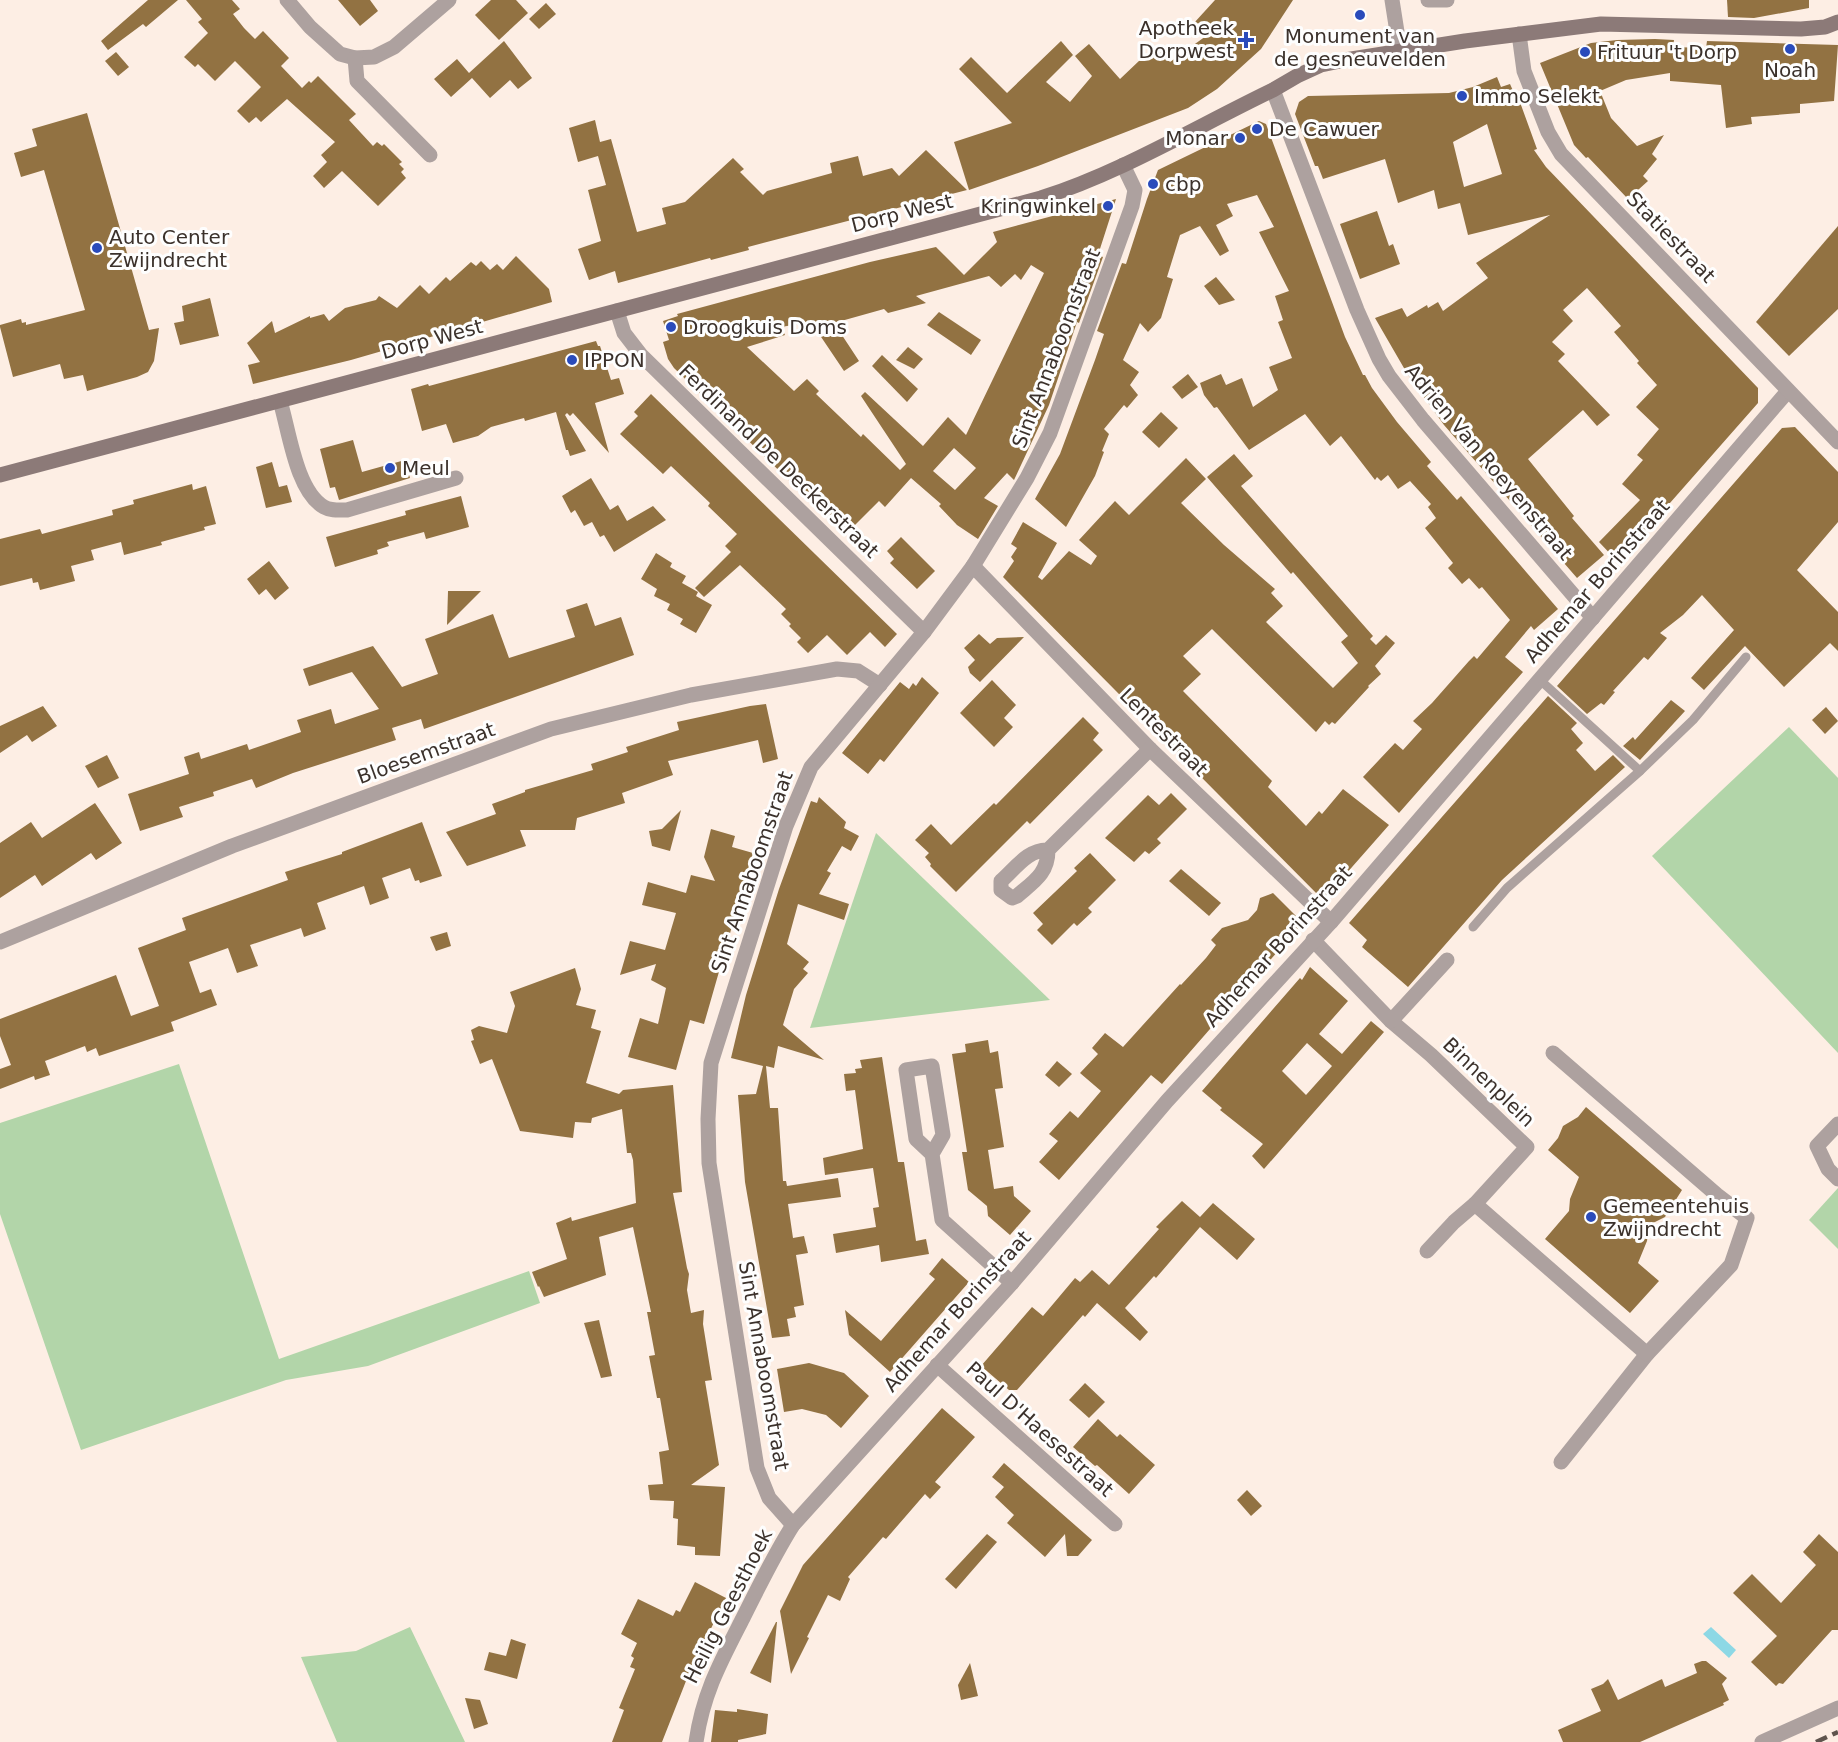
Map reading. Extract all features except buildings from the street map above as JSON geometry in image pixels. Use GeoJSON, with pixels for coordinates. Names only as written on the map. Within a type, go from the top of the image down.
{"type":"FeatureCollection","features":[{"type":"Feature","properties":{"kind":"main road","name":"Dorp West"},"geometry":{"type":"LineString","coordinates":[[0,475],[1041,198],[1069,189],[1123,165],[1321,66],[1400,51],[1601,24],[1801,28],[1825,27],[1838,22]]}},
{"type":"Feature","properties":{"kind":"street"},"geometry":{"type":"LineString","coordinates":[[287,0],[310,27],[340,54],[355,58],[374,57],[394,47],[449,0]]}},
{"type":"Feature","properties":{"kind":"street"},"geometry":{"type":"LineString","coordinates":[[1428,0],[1447,0]]}},
{"type":"Feature","properties":{"kind":"street"},"geometry":{"type":"LineString","coordinates":[[1396,1],[1400,51]]}},
{"type":"Feature","properties":{"kind":"street","name":"Statiestraat"},"geometry":{"type":"LineString","coordinates":[[1519,34],[1524,71],[1548,132],[1561,154],[1838,442]]}},
{"type":"Feature","properties":{"kind":"street"},"geometry":{"type":"LineString","coordinates":[[355,58],[357,81],[430,155]]}},
{"type":"Feature","properties":{"kind":"street","name":"Adrien Van Roeyenstraat"},"geometry":{"type":"LineString","coordinates":[[1273,90],[1358,310],[1379,359],[1389,376],[1423,420],[1593,618]]}},
{"type":"Feature","properties":{"kind":"street","name":"Sint Annaboomstraat"},"geometry":{"type":"LineString","coordinates":[[793,1525],[769,1498],[757,1468],[709,1163],[708,1119],[711,1063],[786,826],[811,767],[924,632],[973,566],[1027,478],[1050,433],[1132,206],[1135,190],[1123,165]]}},
{"type":"Feature","properties":{"kind":"street","name":"Ferdinand De Deckerstraat"},"geometry":{"type":"LineString","coordinates":[[617,311],[624,333],[641,355],[924,632]]}},
{"type":"Feature","properties":{"kind":"street","name":"Adhemar Borinstraat"},"geometry":{"type":"LineString","coordinates":[[793,1525],[1012,1283],[1167,1101],[1331,922],[1788,391]]}},
{"type":"Feature","properties":{"kind":"street"},"geometry":{"type":"LineString","coordinates":[[280,401],[300,474],[312,496],[323,506],[333,510],[347,510],[456,478]]}},
{"type":"Feature","properties":{"kind":"street","name":"Lentestraat"},"geometry":{"type":"LineString","coordinates":[[973,566],[1150,749],[1331,922]]}},
{"type":"Feature","properties":{"kind":"street","name":"Bloesemstraat"},"geometry":{"type":"LineString","coordinates":[[0,942],[232,846],[551,729],[691,695],[837,669],[858,671],[880,685]]}},
{"type":"Feature","properties":{"kind":"street"},"geometry":{"type":"LineString","coordinates":[[1048,850],[1150,749]]}},
{"type":"Feature","properties":{"kind":"street","name":"Binnenplein"},"geometry":{"type":"LineString","coordinates":[[1313,940],[1390,1021],[1431,1055],[1527,1147],[1475,1204]]}},
{"type":"Feature","properties":{"kind":"street"},"geometry":{"type":"LineString","coordinates":[[1390,1021],[1447,960]]}},
{"type":"Feature","properties":{"kind":"street"},"geometry":{"type":"LineString","coordinates":[[1553,1053],[1717,1195],[1747,1218],[1731,1265],[1647,1354],[1561,1462]]}},
{"type":"Feature","properties":{"kind":"street"},"geometry":{"type":"LineString","coordinates":[[932,1154],[943,1135],[932,1066],[906,1070],[916,1139],[932,1154],[942,1220],[1012,1283]]}},
{"type":"Feature","properties":{"kind":"street"},"geometry":{"type":"LineString","coordinates":[[1838,1124],[1817,1146],[1828,1169],[1838,1179]]}},
{"type":"Feature","properties":{"kind":"street"},"geometry":{"type":"LineString","coordinates":[[1427,1251],[1454,1222],[1475,1204],[1647,1354]]}},
{"type":"Feature","properties":{"kind":"street","name":"Paul D'Haesestraat"},"geometry":{"type":"LineString","coordinates":[[937,1365],[1115,1524]]}},
{"type":"Feature","properties":{"kind":"street","name":"Heilig Geesthoek"},"geometry":{"type":"LineString","coordinates":[[696,1742],[700,1713],[712,1677],[793,1525]]}},
{"type":"Feature","properties":{"kind":"street"},"geometry":{"type":"LineString","coordinates":[[1762,1742],[1838,1708]]}},
{"type":"Feature","properties":{"kind":"lane"},"geometry":{"type":"LineString","coordinates":[[1473,927],[1507,888],[1640,771],[1693,720],[1746,657]]}},
{"type":"Feature","properties":{"kind":"lane"},"geometry":{"type":"LineString","coordinates":[[1539,680],[1640,771]]}},
{"type":"Feature","properties":{"kind":"green space"},"geometry":{"type":"Polygon","coordinates":[[[1789,727],[1838,778],[1838,1053],[1652,856],[1789,727]]]}},
{"type":"Feature","properties":{"kind":"green space"},"geometry":{"type":"Polygon","coordinates":[[[876,833],[1050,1000],[810,1028],[876,833]]]}},
{"type":"Feature","properties":{"kind":"green space"},"geometry":{"type":"Polygon","coordinates":[[[179,1064],[279,1359],[529,1271],[540,1303],[368,1366],[286,1380],[81,1450],[0,1214],[0,1123],[179,1064]]]}},
{"type":"Feature","properties":{"kind":"green space"},"geometry":{"type":"Polygon","coordinates":[[[1838,1188],[1838,1249],[1809,1220],[1838,1188]]]}},
{"type":"Feature","properties":{"kind":"green space"},"geometry":{"type":"Polygon","coordinates":[[[410,1627],[465,1742],[337,1742],[301,1657],[356,1651],[410,1627]]]}},
{"type":"Feature","properties":{"kind":"water"},"geometry":{"type":"Polygon","coordinates":[[[1711,1627],[1736,1650],[1729,1658],[1703,1634],[1711,1627]]]}},
{"type":"Feature","properties":{"kind":"railway"},"geometry":{"type":"LineString","coordinates":[[1816,1742],[1838,1732]]}},
{"type":"Feature","properties":{"kind":"place","name":"Monument van de gesneuvelden"},"geometry":{"type":"Point","coordinates":[1360,15]}},
{"type":"Feature","properties":{"kind":"place","name":"Apotheek Dorpwest"},"geometry":{"type":"Point","coordinates":[1246,40]}},
{"type":"Feature","properties":{"kind":"place","name":"Noah"},"geometry":{"type":"Point","coordinates":[1790,49]}},
{"type":"Feature","properties":{"kind":"place","name":"Frituur 't Dorp"},"geometry":{"type":"Point","coordinates":[1585,52]}},
{"type":"Feature","properties":{"kind":"place","name":"Immo Selekt"},"geometry":{"type":"Point","coordinates":[1462,96]}},
{"type":"Feature","properties":{"kind":"place","name":"De Cawuer"},"geometry":{"type":"Point","coordinates":[1257,129]}},
{"type":"Feature","properties":{"kind":"place","name":"Monar"},"geometry":{"type":"Point","coordinates":[1240,138]}},
{"type":"Feature","properties":{"kind":"place","name":"cbp"},"geometry":{"type":"Point","coordinates":[1153,184]}},
{"type":"Feature","properties":{"kind":"place","name":"Kringwinkel"},"geometry":{"type":"Point","coordinates":[1108,206]}},
{"type":"Feature","properties":{"kind":"place","name":"Auto Center Zwijndrecht"},"geometry":{"type":"Point","coordinates":[97,248]}},
{"type":"Feature","properties":{"kind":"place","name":"Droogkuis Doms"},"geometry":{"type":"Point","coordinates":[671,327]}},
{"type":"Feature","properties":{"kind":"place","name":"IPPON"},"geometry":{"type":"Point","coordinates":[572,360]}},
{"type":"Feature","properties":{"kind":"place","name":"Meul"},"geometry":{"type":"Point","coordinates":[390,468]}},
{"type":"Feature","properties":{"kind":"place","name":"Gemeentehuis Zwijndrecht"},"geometry":{"type":"Point","coordinates":[1591,1217]}}]}
